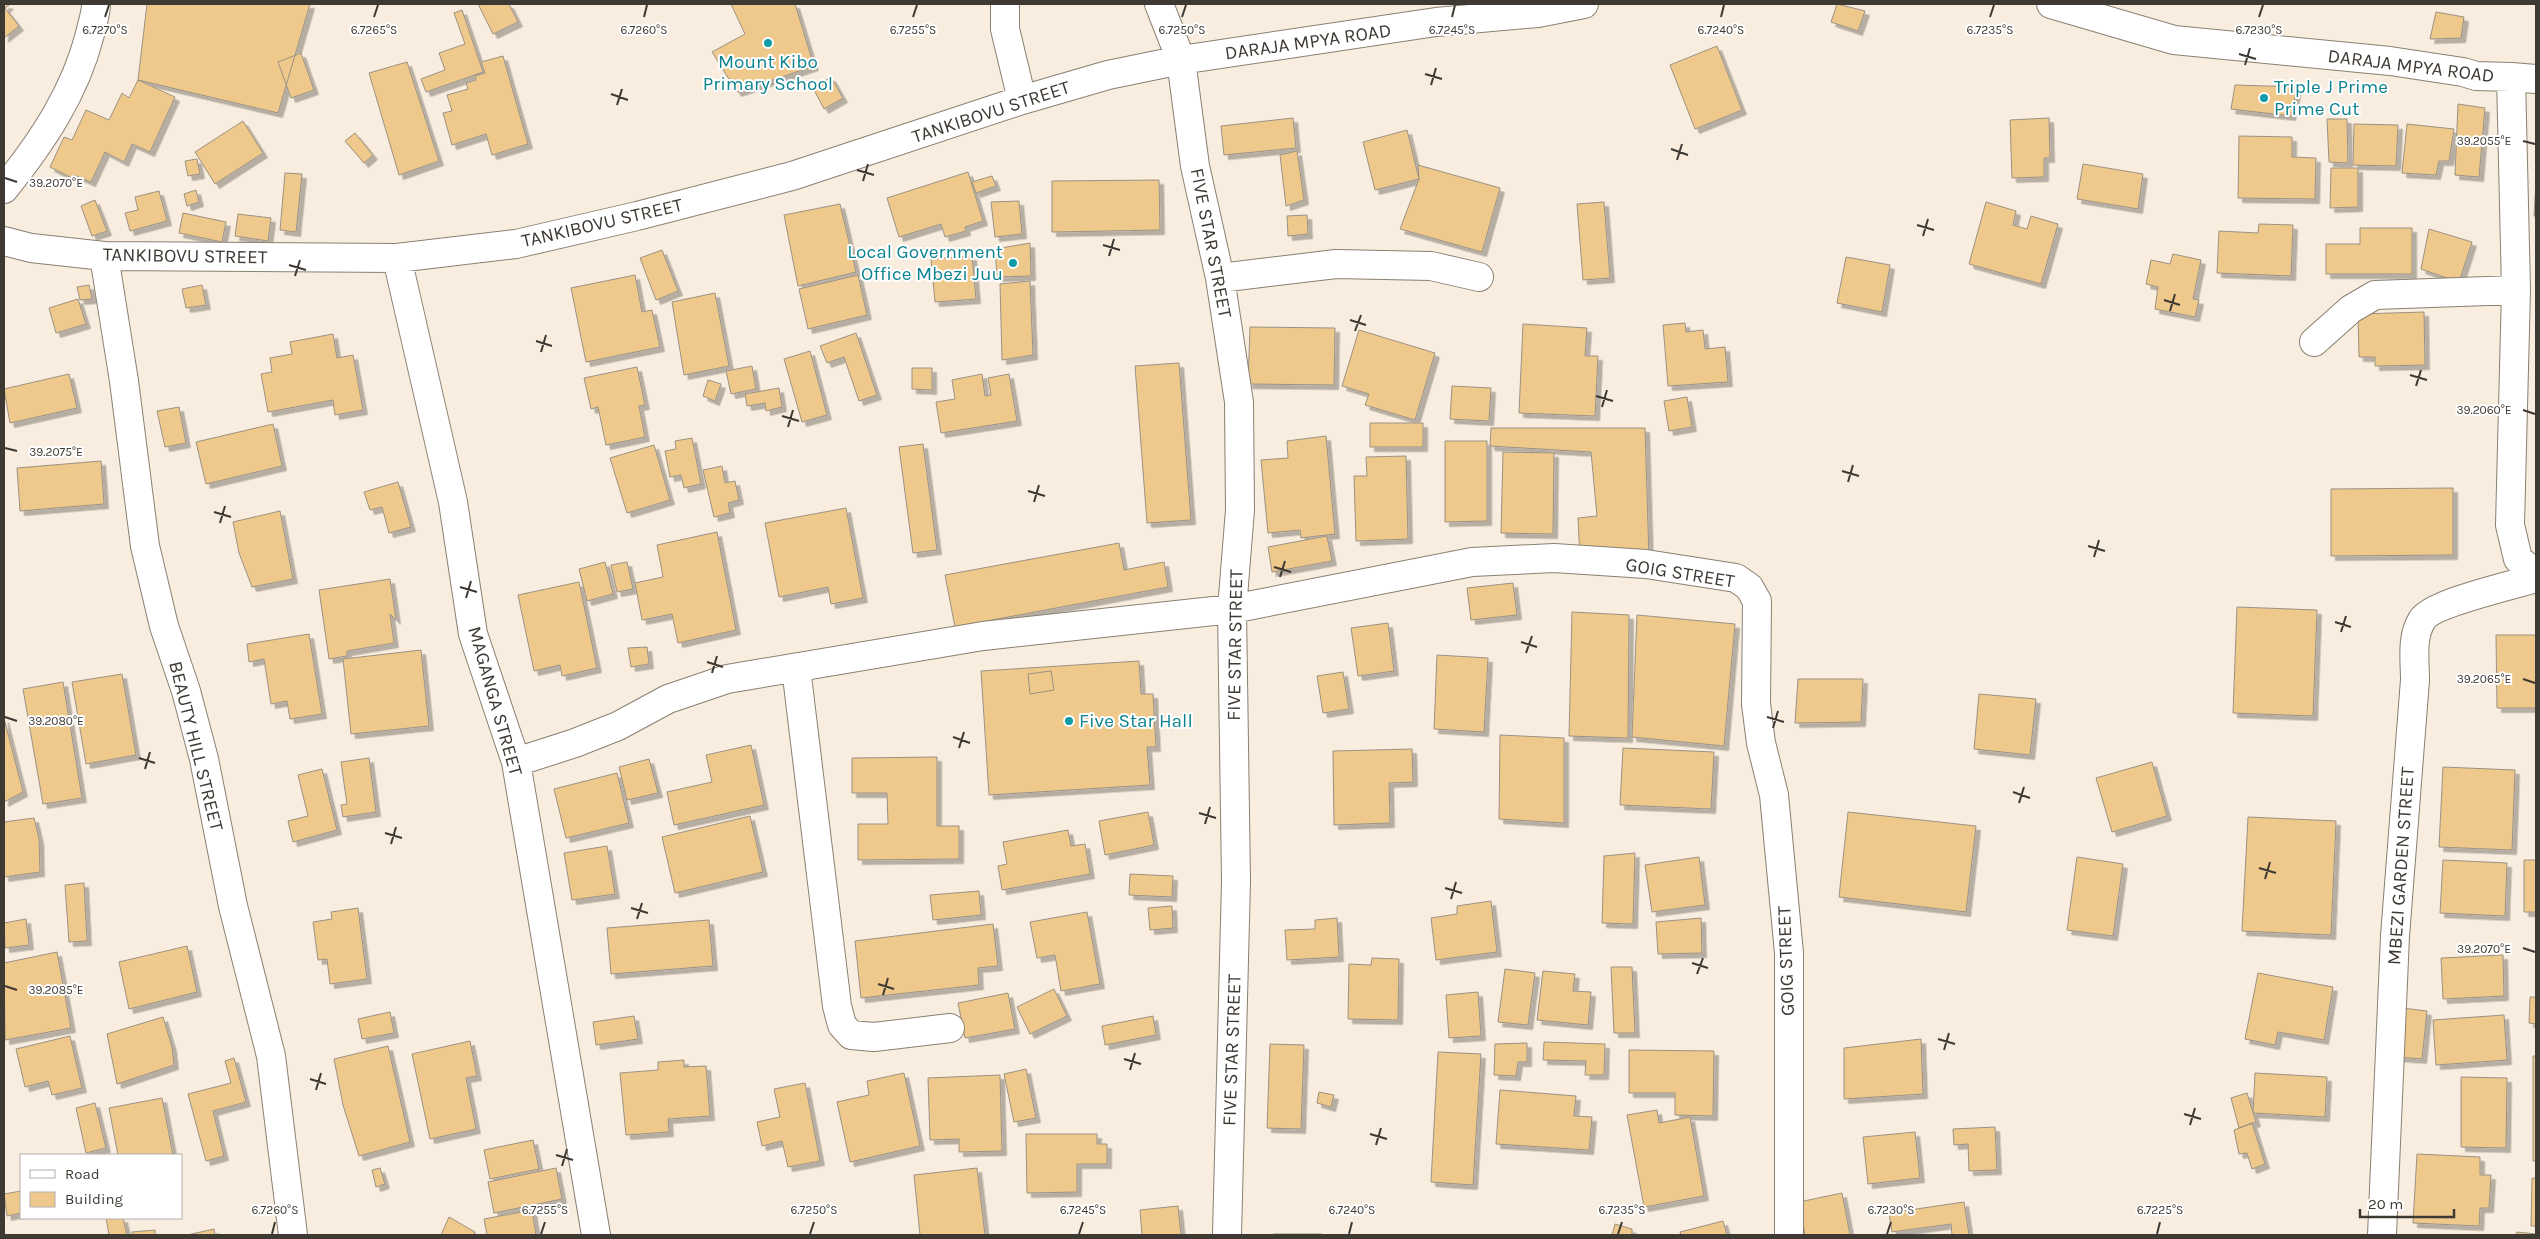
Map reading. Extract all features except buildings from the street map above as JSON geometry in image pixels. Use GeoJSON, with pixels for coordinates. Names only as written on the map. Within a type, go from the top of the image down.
{"type":"FeatureCollection","features":[{"type":"Feature","properties":{"kind":"street"},"geometry":{"type":"LineString","coordinates":[[4,189],[24,164],[67,98],[85,52],[96,4]]}},
{"type":"Feature","properties":{"kind":"street"},"geometry":{"type":"LineString","coordinates":[[1006,4],[1005,29],[1022,100]]}},
{"type":"Feature","properties":{"kind":"street","name":"FIVE STAR STREET"},"geometry":{"type":"LineString","coordinates":[[1159,4],[1182,60],[1195,166],[1220,278],[1239,402],[1240,510],[1232,609],[1236,881],[1227,1235]]}},
{"type":"Feature","properties":{"kind":"street","name":"DARAJA MPYA ROAD"},"geometry":{"type":"LineString","coordinates":[[1182,60],[1436,22],[1538,13],[1584,4]]}},
{"type":"Feature","properties":{"kind":"street","name":"DARAJA MPYA ROAD"},"geometry":{"type":"LineString","coordinates":[[2051,4],[2174,40],[2390,61],[2462,72],[2476,76],[2524,78],[2510,525],[2518,559],[2536,574]]}},
{"type":"Feature","properties":{"kind":"street","name":"TANKIBOVU STREET"},"geometry":{"type":"LineString","coordinates":[[4,241],[31,248],[104,256],[397,258],[516,244],[636,216],[792,176],[1022,100],[1108,75],[1182,60]]}},
{"type":"Feature","properties":{"kind":"street","name":"BEAUTY HILL STREET"},"geometry":{"type":"LineString","coordinates":[[104,256],[124,381],[145,546],[164,626],[186,691],[204,759],[233,906],[270,1056],[293,1235]]}},
{"type":"Feature","properties":{"kind":"street","name":"MAGANGA STREET"},"geometry":{"type":"LineString","coordinates":[[397,258],[453,502],[473,634],[516,762],[596,1235]]}},
{"type":"Feature","properties":{"kind":"street"},"geometry":{"type":"LineString","coordinates":[[1220,278],[1336,264],[1431,266],[1479,276]]}},
{"type":"Feature","properties":{"kind":"street"},"geometry":{"type":"LineString","coordinates":[[2314,342],[2351,309],[2375,295],[2516,290]]}},
{"type":"Feature","properties":{"kind":"street","name":"GOIG STREET"},"geometry":{"type":"LineString","coordinates":[[516,762],[575,743],[618,726],[668,699],[727,679],[983,636],[1232,609],[1472,562],[1554,558],[1646,564],[1736,578],[1750,587],[1756,601],[1757,714],[1761,743],[1774,795],[1789,953],[1789,1235]]}},
{"type":"Feature","properties":{"kind":"street","name":"MBEZI GARDEN STREET"},"geometry":{"type":"LineString","coordinates":[[2382,1235],[2395,936],[2415,680],[2414,644],[2422,619],[2441,606],[2536,578]]}},
{"type":"Feature","properties":{"kind":"street"},"geometry":{"type":"LineString","coordinates":[[796,668],[836,996],[842,1026],[852,1036],[874,1037],[950,1028]]}},
{"type":"Feature","properties":{"kind":"place","name":"Mount Kibo Primary School"},"geometry":{"type":"Point","coordinates":[768,43]}},
{"type":"Feature","properties":{"kind":"place","name":"Triple J Prime Prime Cut"},"geometry":{"type":"Point","coordinates":[2264,98]}},
{"type":"Feature","properties":{"kind":"place","name":"Local Government Office Mbezi Juu"},"geometry":{"type":"Point","coordinates":[1013,263]}},
{"type":"Feature","properties":{"kind":"place","name":"Five Star Hall"},"geometry":{"type":"Point","coordinates":[1069,721]}}]}
